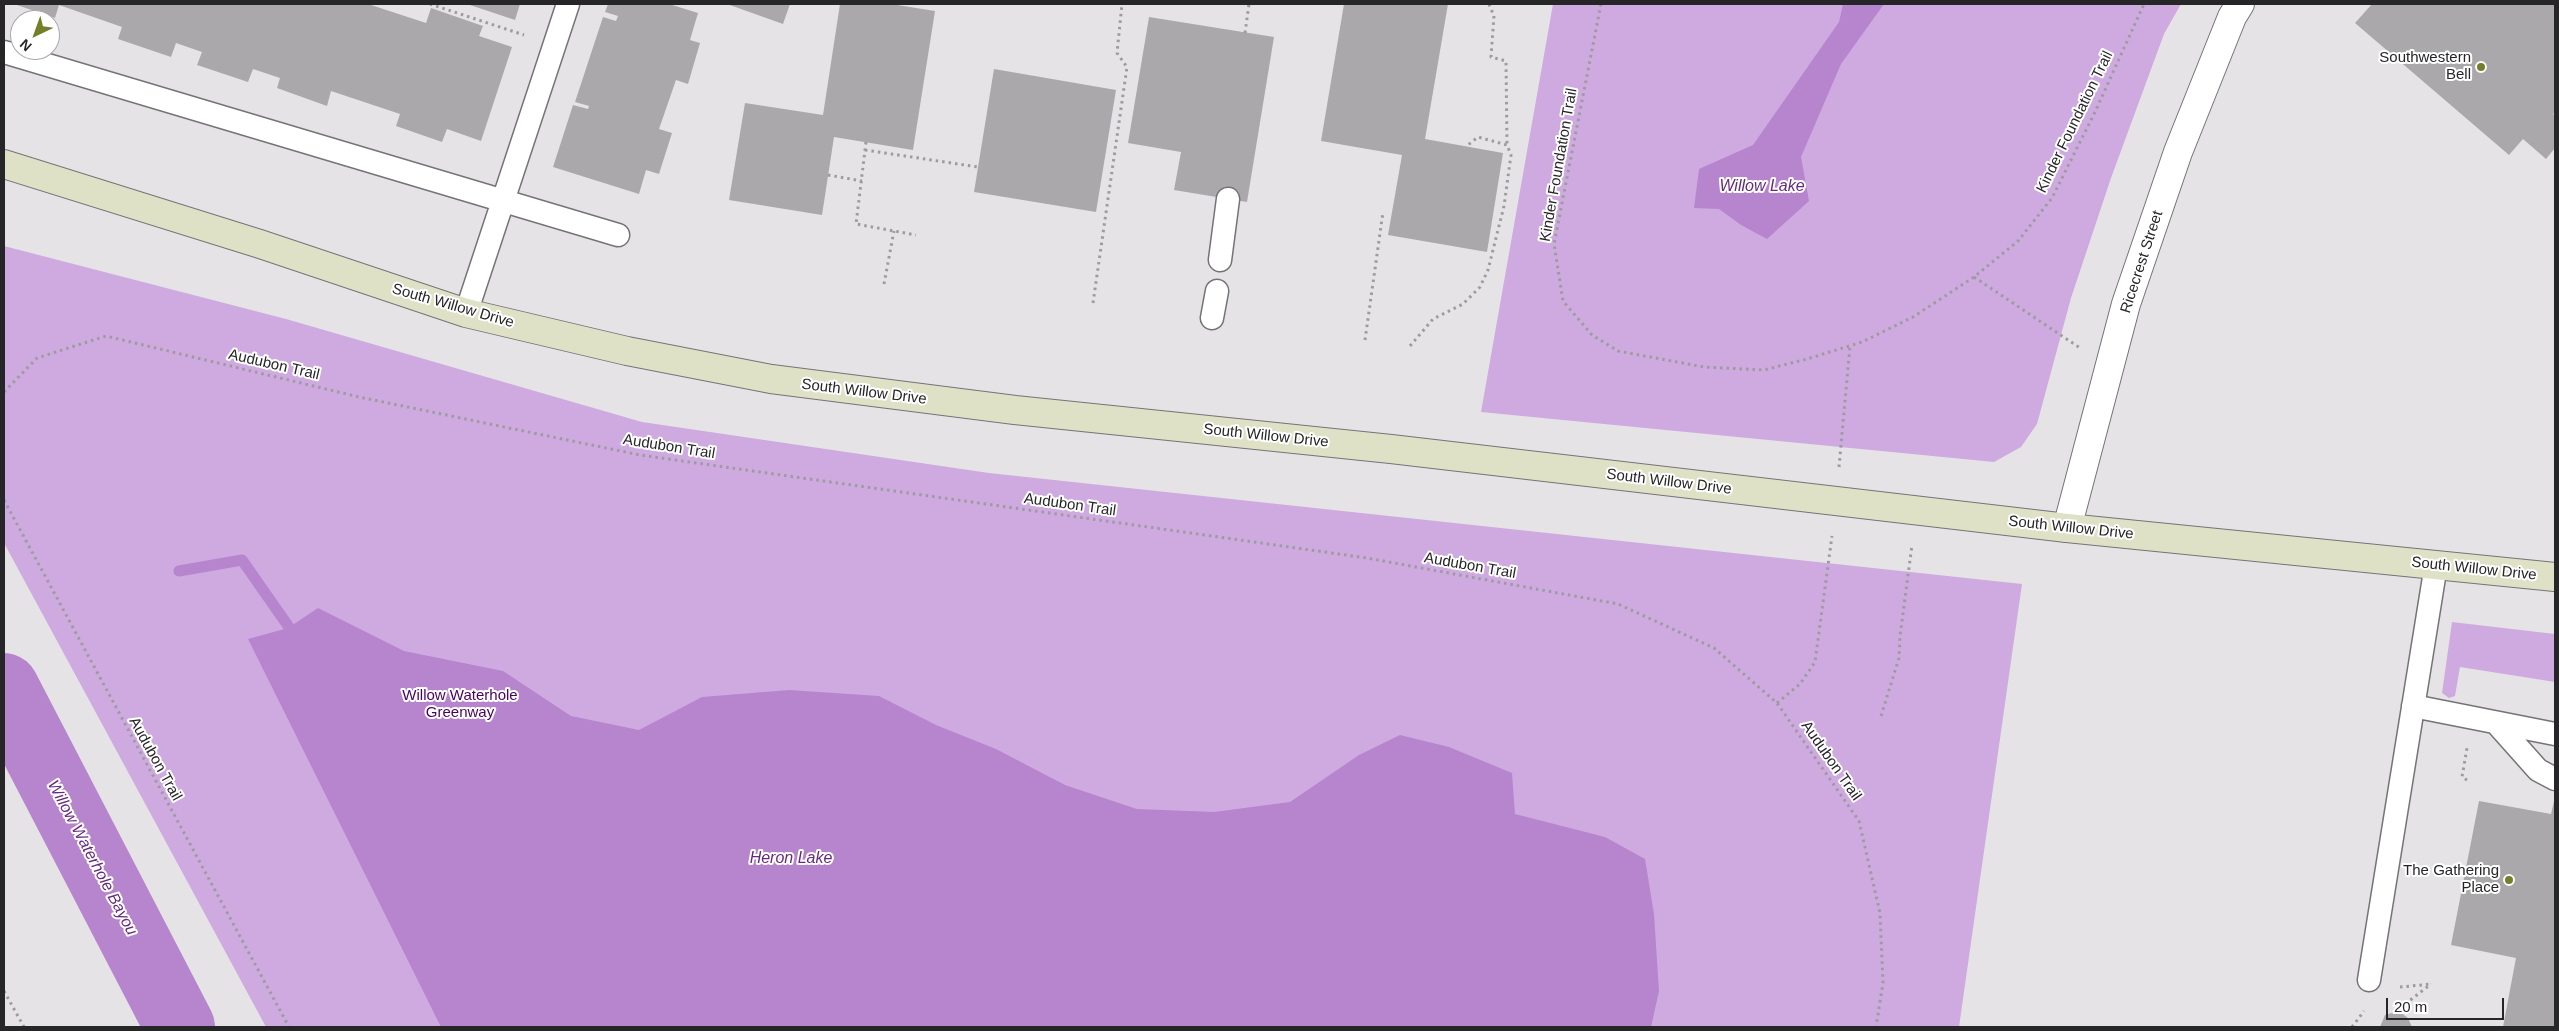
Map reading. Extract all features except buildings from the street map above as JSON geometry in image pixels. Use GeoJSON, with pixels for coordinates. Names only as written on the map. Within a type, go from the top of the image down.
{"type":"FeatureCollection","features":[{"type":"Feature","properties":{"kind":"street","name":"Ricecrest Street"},"geometry":{"type":"LineString","coordinates":[[2067,528],[2126,304],[2178,152],[2232,17],[2240,4]]}},
{"type":"Feature","properties":{"kind":"street","name":"South Willow Drive"},"geometry":{"type":"LineString","coordinates":[[4,164],[260,244],[466,314],[627,351],[790,382],[997,408],[1381,448],[2067,528],[2555,577]]}},
{"type":"Feature","properties":{"kind":"lane"},"geometry":{"type":"LineString","coordinates":[[466,314],[568,4]]}},
{"type":"Feature","properties":{"kind":"lane"},"geometry":{"type":"LineString","coordinates":[[4,52],[618,235]]}},
{"type":"Feature","properties":{"kind":"lane"},"geometry":{"type":"LineString","coordinates":[[1220,260],[1228,199]]}},
{"type":"Feature","properties":{"kind":"lane"},"geometry":{"type":"LineString","coordinates":[[1212,318],[1217,291]]}},
{"type":"Feature","properties":{"kind":"lane"},"geometry":{"type":"LineString","coordinates":[[2369,980],[2436,565]]}},
{"type":"Feature","properties":{"kind":"lane"},"geometry":{"type":"LineString","coordinates":[[2413,706],[2555,734]]}},
{"type":"Feature","properties":{"kind":"lane"},"geometry":{"type":"LineString","coordinates":[[2497,724],[2538,770],[2555,779]]}},
{"type":"Feature","properties":{"kind":"path"},"geometry":{"type":"LineString","coordinates":[[430,4],[554,45]]}},
{"type":"Feature","properties":{"kind":"path"},"geometry":{"type":"LineString","coordinates":[[1093,303],[1127,67],[1117,53],[1122,4]]}},
{"type":"Feature","properties":{"kind":"path"},"geometry":{"type":"LineString","coordinates":[[1245,32],[1249,4]]}},
{"type":"Feature","properties":{"kind":"path"},"geometry":{"type":"LineString","coordinates":[[1410,346],[1433,319],[1463,304],[1480,287],[1488,270],[1504,206],[1511,155],[1507,145],[1506,61],[1491,57],[1494,16],[1489,4]]}},
{"type":"Feature","properties":{"kind":"path","name":"Kinder Foundation Trail"},"geometry":{"type":"LineString","coordinates":[[1601,4],[1554,244],[1563,301],[1592,335],[1618,351],[1704,367],[1764,370],[1850,346],[1913,318],[1974,277],[2018,240],[2052,198],[2095,112],[2144,4]]}},
{"type":"Feature","properties":{"kind":"path"},"geometry":{"type":"LineString","coordinates":[[1468,145],[1478,137],[1507,145]]}},
{"type":"Feature","properties":{"kind":"path"},"geometry":{"type":"LineString","coordinates":[[866,142],[856,224],[916,235]]}},
{"type":"Feature","properties":{"kind":"path"},"geometry":{"type":"LineString","coordinates":[[865,150],[978,167]]}},
{"type":"Feature","properties":{"kind":"path"},"geometry":{"type":"LineString","coordinates":[[828,175],[862,181]]}},
{"type":"Feature","properties":{"kind":"path"},"geometry":{"type":"LineString","coordinates":[[1365,340],[1383,212]]}},
{"type":"Feature","properties":{"kind":"path"},"geometry":{"type":"LineString","coordinates":[[884,284],[894,230]]}},
{"type":"Feature","properties":{"kind":"path"},"geometry":{"type":"LineString","coordinates":[[1974,277],[2110,368]]}},
{"type":"Feature","properties":{"kind":"path","name":"Audubon Trail"},"geometry":{"type":"LineString","coordinates":[[4,392],[37,358],[106,336],[359,397],[640,455],[1367,558],[1618,604],[1714,648],[1777,703],[1859,821],[1880,913],[1883,983],[1876,1027]]}},
{"type":"Feature","properties":{"kind":"path"},"geometry":{"type":"LineString","coordinates":[[1840,449],[1850,346]]}},
{"type":"Feature","properties":{"kind":"path","name":"Audubon Trail"},"geometry":{"type":"LineString","coordinates":[[4,500],[289,1027]]}},
{"type":"Feature","properties":{"kind":"path"},"geometry":{"type":"LineString","coordinates":[[1881,716],[1899,658],[1900,636],[1916,511]]}},
{"type":"Feature","properties":{"kind":"path"},"geometry":{"type":"LineString","coordinates":[[1777,703],[1800,684],[1815,662],[1832,534]]}},
{"type":"Feature","properties":{"kind":"path"},"geometry":{"type":"LineString","coordinates":[[2467,780],[2462,777],[2468,744]]}},
{"type":"Feature","properties":{"kind":"path"},"geometry":{"type":"LineString","coordinates":[[2395,1012],[2432,984]]}},
{"type":"Feature","properties":{"kind":"path"},"geometry":{"type":"LineString","coordinates":[[4,991],[24,1027]]}},
{"type":"Feature","properties":{"kind":"green space"},"geometry":{"type":"Polygon","coordinates":[[[1553,4],[2181,4],[2164,34],[2111,178],[2071,298],[2037,424],[2021,447],[1994,462],[1481,412],[1553,4]]]}},
{"type":"Feature","properties":{"kind":"green space","name":"Willow Waterhole Greenway"},"geometry":{"type":"Polygon","coordinates":[[[4,246],[286,319],[642,422],[989,473],[2022,584],[1959,1027],[266,1027],[4,543],[4,246]]]}},
{"type":"Feature","properties":{"kind":"green space"},"geometry":{"type":"Polygon","coordinates":[[[2452,622],[2555,634],[2555,682],[2460,667],[2455,696],[2449,698],[2442,693],[2452,622]]]}},
{"type":"Feature","properties":{"kind":"water","name":"Willow Lake"},"geometry":{"type":"Polygon","coordinates":[[[1843,4],[1884,4],[1841,64],[1801,157],[1809,201],[1767,239],[1741,225],[1719,209],[1694,208],[1699,169],[1753,145],[1839,22],[1843,4]]]}},
{"type":"Feature","properties":{"kind":"water","name":"Heron Lake"},"geometry":{"type":"Polygon","coordinates":[[[318,608],[404,651],[503,671],[571,716],[639,730],[702,697],[789,690],[879,696],[936,725],[996,749],[1065,785],[1137,809],[1214,812],[1290,802],[1359,755],[1400,735],[1449,747],[1512,773],[1515,814],[1605,837],[1645,859],[1654,914],[1659,991],[1651,1027],[441,1027],[248,639],[288,628],[318,608]]]}},
{"type":"Feature","properties":{"kind":"waterway"},"geometry":{"type":"LineString","coordinates":[[179,571],[242,560],[298,640]]}},
{"type":"Feature","properties":{"kind":"waterway","name":"Willow Waterhole Bayou"},"geometry":{"type":"LineString","coordinates":[[4,688],[180,1027]]}},
{"type":"Feature","properties":{"kind":"place","name":"Southwestern Bell"},"geometry":{"type":"Point","coordinates":[2481,67]}},
{"type":"Feature","properties":{"kind":"place","name":"The Gathering Place"},"geometry":{"type":"Point","coordinates":[2509,880]}}]}
